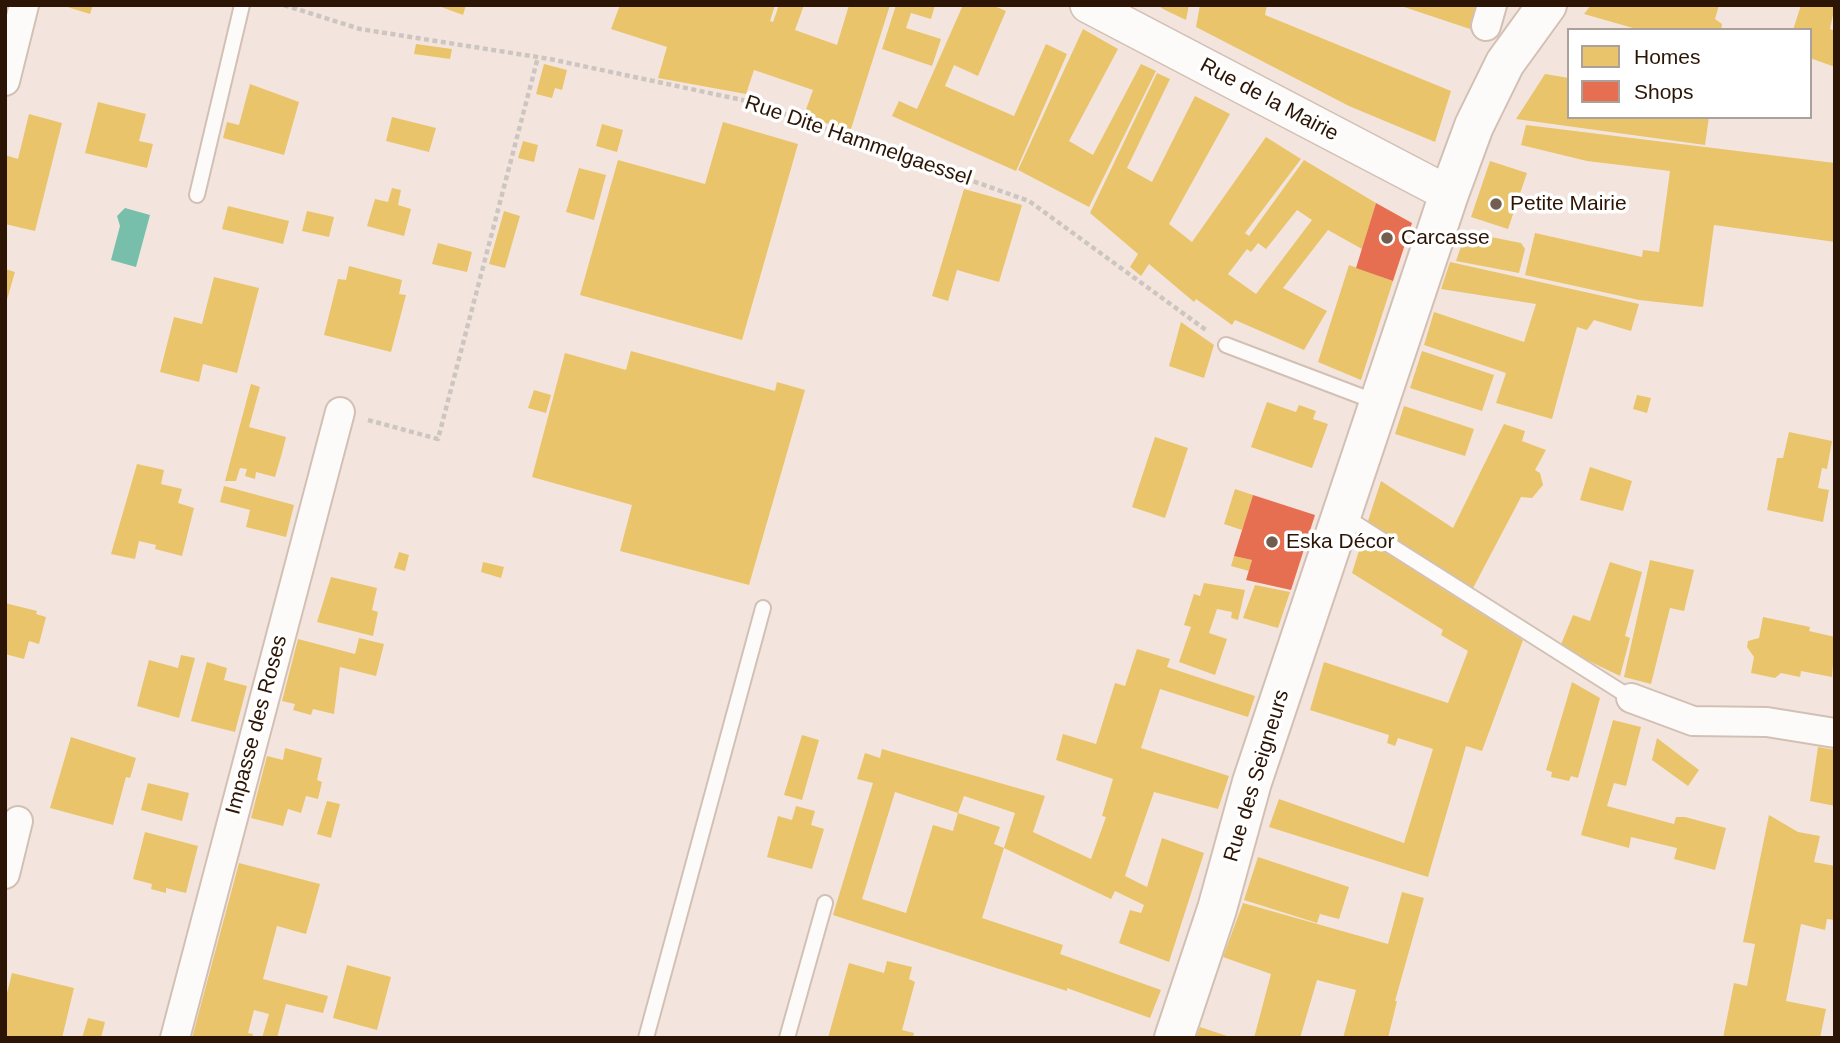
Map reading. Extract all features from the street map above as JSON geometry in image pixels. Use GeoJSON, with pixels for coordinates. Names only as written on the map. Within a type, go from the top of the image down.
{"type":"FeatureCollection","features":[{"type":"Feature","properties":{"kind":"main road","name":"Rue des Seigneurs"},"geometry":{"type":"LineString","coordinates":[[1174,1038],[1217,909],[1252,782],[1449,194],[1475,126],[1505,63],[1547,5]]}},
{"type":"Feature","properties":{"kind":"street"},"geometry":{"type":"LineString","coordinates":[[5,81],[24,5]]}},
{"type":"Feature","properties":{"kind":"street","name":"Rue de la Mairie"},"geometry":{"type":"LineString","coordinates":[[1102,8],[1449,194]]}},
{"type":"Feature","properties":{"kind":"street","name":"Impasse des Roses"},"geometry":{"type":"LineString","coordinates":[[175,1038],[340,412]]}},
{"type":"Feature","properties":{"kind":"street"},"geometry":{"type":"LineString","coordinates":[[1630,698],[1693,721],[1767,722],[1835,733]]}},
{"type":"Feature","properties":{"kind":"street"},"geometry":{"type":"LineString","coordinates":[[5,874],[18,821]]}},
{"type":"Feature","properties":{"kind":"lane"},"geometry":{"type":"LineString","coordinates":[[197,195],[242,5]]}},
{"type":"Feature","properties":{"kind":"lane"},"geometry":{"type":"LineString","coordinates":[[1226,345],[1380,403]]}},
{"type":"Feature","properties":{"kind":"lane"},"geometry":{"type":"LineString","coordinates":[[1343,515],[1630,698]]}},
{"type":"Feature","properties":{"kind":"lane"},"geometry":{"type":"LineString","coordinates":[[646,1038],[763,608]]}},
{"type":"Feature","properties":{"kind":"lane"},"geometry":{"type":"LineString","coordinates":[[787,1038],[825,904]]}},
{"type":"Feature","properties":{"kind":"path","name":"Rue Dite Hammelgaessel"},"geometry":{"type":"LineString","coordinates":[[284,5],[360,29],[538,57],[747,101],[1029,201],[1226,345]]}},
{"type":"Feature","properties":{"kind":"path"},"geometry":{"type":"LineString","coordinates":[[340,412],[438,439],[538,57]]}},
{"type":"Feature","properties":{"kind":"shaded area"},"geometry":{"type":"Polygon","coordinates":[[[125,208],[150,215],[136,267],[111,260],[120,226],[117,216],[125,208]]]}},
{"type":"Feature","properties":{"kind":"building: Homes"},"geometry":{"type":"Polygon","coordinates":[[[61,5],[93,5],[90,14],[61,5]]]}},
{"type":"Feature","properties":{"kind":"building: Homes"},"geometry":{"type":"Polygon","coordinates":[[[436,5],[466,5],[463,15],[436,5]]]}},
{"type":"Feature","properties":{"kind":"building: Homes"},"geometry":{"type":"Polygon","coordinates":[[[620,5],[775,5],[770,21],[773,22],[779,5],[804,5],[795,30],[837,45],[849,5],[890,5],[850,132],[804,115],[813,90],[754,70],[746,94],[658,78],[667,47],[611,29],[620,5]]]}},
{"type":"Feature","properties":{"kind":"building: Homes"},"geometry":{"type":"Polygon","coordinates":[[[896,5],[935,5],[931,19],[911,13],[906,28],[941,39],[932,66],[882,49],[896,5]]]}},
{"type":"Feature","properties":{"kind":"building: Homes"},"geometry":{"type":"Polygon","coordinates":[[[963,5],[992,5],[1006,11],[978,76],[954,65],[945,86],[1014,116],[1046,44],[1067,54],[1016,171],[892,116],[899,101],[917,109],[963,5]]]}},
{"type":"Feature","properties":{"kind":"building: Homes"},"geometry":{"type":"Polygon","coordinates":[[[1157,5],[1189,5],[1186,20],[1165,10],[1157,5]]]}},
{"type":"Feature","properties":{"kind":"building: Homes"},"geometry":{"type":"Polygon","coordinates":[[[1200,5],[1267,5],[1265,15],[1451,91],[1435,142],[1349,106],[1196,27],[1200,5]]]}},
{"type":"Feature","properties":{"kind":"building: Homes"},"geometry":{"type":"Polygon","coordinates":[[[1398,5],[1478,5],[1470,29],[1398,5]]]}},
{"type":"Feature","properties":{"kind":"building: Homes"},"geometry":{"type":"Polygon","coordinates":[[[1591,5],[1719,5],[1715,19],[1722,24],[1721,28],[1633,28],[1584,14],[1591,5]]]}},
{"type":"Feature","properties":{"kind":"building: Homes"},"geometry":{"type":"Polygon","coordinates":[[[1801,5],[1835,5],[1830,29],[1835,31],[1835,67],[1812,59],[1812,28],[1794,28],[1801,5]]]}},
{"type":"Feature","properties":{"kind":"building: Homes"},"geometry":{"type":"Polygon","coordinates":[[[1083,29],[1118,49],[1069,141],[1093,155],[1141,64],[1156,71],[1089,207],[1018,170],[1083,29]]]}},
{"type":"Feature","properties":{"kind":"building: Homes"},"geometry":{"type":"Polygon","coordinates":[[[416,44],[452,49],[450,59],[414,54],[416,44]]]}},
{"type":"Feature","properties":{"kind":"building: Homes"},"geometry":{"type":"Polygon","coordinates":[[[544,64],[567,70],[562,90],[555,88],[552,98],[536,94],[544,64]]]}},
{"type":"Feature","properties":{"kind":"building: Homes"},"geometry":{"type":"Polygon","coordinates":[[[1157,73],[1170,79],[1127,168],[1152,182],[1195,96],[1230,114],[1169,224],[1192,242],[1266,137],[1301,159],[1245,233],[1249,236],[1304,160],[1376,203],[1362,249],[1328,230],[1283,288],[1327,311],[1304,350],[1235,320],[1232,325],[1196,299],[1194,302],[1149,264],[1141,276],[1130,267],[1138,254],[1090,213],[1157,73]],[[1297,210],[1266,249],[1258,243],[1251,252],[1247,249],[1228,274],[1256,294],[1312,220],[1297,210]]]}},
{"type":"Feature","properties":{"kind":"building: Homes"},"geometry":{"type":"Polygon","coordinates":[[[1545,74],[1567,78],[1567,119],[1709,119],[1705,145],[1516,119],[1545,74]]]}},
{"type":"Feature","properties":{"kind":"building: Homes"},"geometry":{"type":"Polygon","coordinates":[[[250,84],[299,102],[284,155],[223,138],[227,122],[239,125],[250,84]]]}},
{"type":"Feature","properties":{"kind":"building: Homes"},"geometry":{"type":"Polygon","coordinates":[[[98,102],[146,114],[139,141],[153,144],[147,168],[85,153],[98,102]]]}},
{"type":"Feature","properties":{"kind":"building: Homes"},"geometry":{"type":"Polygon","coordinates":[[[29,114],[62,123],[35,231],[5,224],[5,155],[18,159],[29,114]]]}},
{"type":"Feature","properties":{"kind":"building: Homes"},"geometry":{"type":"Polygon","coordinates":[[[392,117],[436,128],[429,152],[386,141],[392,117]]]}},
{"type":"Feature","properties":{"kind":"building: Homes"},"geometry":{"type":"Polygon","coordinates":[[[723,122],[798,144],[742,340],[580,295],[618,160],[705,184],[723,122]]]}},
{"type":"Feature","properties":{"kind":"building: Homes"},"geometry":{"type":"Polygon","coordinates":[[[602,124],[623,130],[617,152],[596,146],[602,124]]]}},
{"type":"Feature","properties":{"kind":"building: Homes"},"geometry":{"type":"Polygon","coordinates":[[[1526,125],[1835,163],[1835,242],[1714,225],[1703,307],[1639,300],[1525,275],[1535,233],[1642,257],[1643,250],[1659,252],[1670,171],[1587,161],[1521,145],[1526,125]]]}},
{"type":"Feature","properties":{"kind":"building: Homes"},"geometry":{"type":"Polygon","coordinates":[[[523,141],[538,145],[534,162],[518,158],[523,141]]]}},
{"type":"Feature","properties":{"kind":"building: Homes","name":"Petite Mairie"},"geometry":{"type":"Polygon","coordinates":[[[1490,161],[1527,173],[1508,229],[1471,217],[1490,161]]]}},
{"type":"Feature","properties":{"kind":"building: Homes"},"geometry":{"type":"Polygon","coordinates":[[[579,168],[606,175],[594,220],[566,212],[579,168]]]}},
{"type":"Feature","properties":{"kind":"building: Homes"},"geometry":{"type":"Polygon","coordinates":[[[392,188],[401,190],[398,205],[411,209],[404,236],[367,226],[375,199],[388,202],[392,188]]]}},
{"type":"Feature","properties":{"kind":"building: Homes"},"geometry":{"type":"Polygon","coordinates":[[[964,189],[1022,205],[999,282],[957,270],[948,301],[932,296],[964,189]]]}},
{"type":"Feature","properties":{"kind":"building: Homes"},"geometry":{"type":"Polygon","coordinates":[[[228,206],[289,221],[283,244],[222,229],[228,206]]]}},
{"type":"Feature","properties":{"kind":"building: Homes"},"geometry":{"type":"Polygon","coordinates":[[[307,211],[334,217],[329,237],[302,231],[307,211]]]}},
{"type":"Feature","properties":{"kind":"building: Homes"},"geometry":{"type":"Polygon","coordinates":[[[504,211],[520,216],[505,268],[489,264],[504,211]]]}},
{"type":"Feature","properties":{"kind":"building: Homes"},"geometry":{"type":"Polygon","coordinates":[[[1466,232],[1521,243],[1525,249],[1519,273],[1456,261],[1466,232]]]}},
{"type":"Feature","properties":{"kind":"building: Homes"},"geometry":{"type":"Polygon","coordinates":[[[438,243],[472,252],[467,272],[432,264],[438,243]]]}},
{"type":"Feature","properties":{"kind":"building: Homes"},"geometry":{"type":"Polygon","coordinates":[[[1450,262],[1639,304],[1631,331],[1594,320],[1587,330],[1577,327],[1552,419],[1496,403],[1506,373],[1424,345],[1434,312],[1524,342],[1536,304],[1441,289],[1450,262]]]}},
{"type":"Feature","properties":{"kind":"building: Homes"},"geometry":{"type":"Polygon","coordinates":[[[1349,265],[1393,281],[1361,380],[1318,362],[1349,265]]]}},
{"type":"Feature","properties":{"kind":"building: Homes"},"geometry":{"type":"Polygon","coordinates":[[[349,266],[402,280],[399,294],[406,295],[391,352],[324,335],[338,279],[346,280],[349,266]]]}},
{"type":"Feature","properties":{"kind":"building: Homes"},"geometry":{"type":"Polygon","coordinates":[[[5,269],[15,272],[6,303],[5,303],[5,269]]]}},
{"type":"Feature","properties":{"kind":"building: Homes"},"geometry":{"type":"Polygon","coordinates":[[[214,277],[259,288],[237,373],[203,364],[199,382],[160,372],[174,317],[202,324],[214,277]]]}},
{"type":"Feature","properties":{"kind":"building: Homes"},"geometry":{"type":"Polygon","coordinates":[[[1181,322],[1214,345],[1204,378],[1169,366],[1181,322]]]}},
{"type":"Feature","properties":{"kind":"building: Homes"},"geometry":{"type":"Polygon","coordinates":[[[631,351],[775,391],[777,382],[805,390],[749,585],[620,551],[632,505],[532,477],[565,353],[626,370],[631,351]]]}},
{"type":"Feature","properties":{"kind":"building: Homes"},"geometry":{"type":"Polygon","coordinates":[[[1422,351],[1494,375],[1482,411],[1410,388],[1422,351]]]}},
{"type":"Feature","properties":{"kind":"building: Homes"},"geometry":{"type":"Polygon","coordinates":[[[251,384],[260,387],[249,427],[286,437],[282,453],[275,477],[256,472],[255,479],[245,476],[247,469],[240,468],[236,481],[225,481],[251,384]]]}},
{"type":"Feature","properties":{"kind":"building: Homes"},"geometry":{"type":"Polygon","coordinates":[[[534,390],[551,395],[546,413],[528,408],[534,390]]]}},
{"type":"Feature","properties":{"kind":"building: Homes"},"geometry":{"type":"Polygon","coordinates":[[[1637,395],[1651,398],[1647,413],[1633,409],[1637,395]]]}},
{"type":"Feature","properties":{"kind":"building: Homes"},"geometry":{"type":"Polygon","coordinates":[[[1267,402],[1296,412],[1299,405],[1316,411],[1313,419],[1328,424],[1312,468],[1251,447],[1267,402]]]}},
{"type":"Feature","properties":{"kind":"building: Homes"},"geometry":{"type":"Polygon","coordinates":[[[1404,406],[1474,429],[1465,456],[1395,434],[1404,406]]]}},
{"type":"Feature","properties":{"kind":"building: Homes"},"geometry":{"type":"Polygon","coordinates":[[[1504,424],[1525,431],[1522,441],[1546,450],[1535,470],[1540,473],[1543,485],[1532,498],[1521,497],[1472,590],[1367,524],[1381,481],[1453,528],[1504,424]]]}},
{"type":"Feature","properties":{"kind":"building: Homes"},"geometry":{"type":"Polygon","coordinates":[[[1789,432],[1832,441],[1827,469],[1822,468],[1818,488],[1829,490],[1823,522],[1767,510],[1777,458],[1783,458],[1789,432]]]}},
{"type":"Feature","properties":{"kind":"building: Homes"},"geometry":{"type":"Polygon","coordinates":[[[1155,437],[1188,448],[1165,518],[1132,507],[1155,437]]]}},
{"type":"Feature","properties":{"kind":"building: Homes"},"geometry":{"type":"Polygon","coordinates":[[[137,464],[164,470],[161,484],[182,489],[178,503],[194,508],[182,556],[155,549],[156,545],[139,541],[135,559],[111,554],[137,464]]]}},
{"type":"Feature","properties":{"kind":"building: Homes"},"geometry":{"type":"Polygon","coordinates":[[[1590,467],[1632,481],[1623,511],[1580,500],[1590,467]]]}},
{"type":"Feature","properties":{"kind":"building: Homes"},"geometry":{"type":"Polygon","coordinates":[[[224,486],[294,505],[286,537],[246,527],[250,510],[220,502],[224,486]]]}},
{"type":"Feature","properties":{"kind":"building: Homes"},"geometry":{"type":"Polygon","coordinates":[[[1235,489],[1253,495],[1242,530],[1224,524],[1235,489]]]}},
{"type":"Feature","properties":{"kind":"building: Homes"},"geometry":{"type":"Polygon","coordinates":[[[1363,538],[1523,640],[1482,751],[1466,746],[1428,877],[1269,827],[1279,799],[1404,843],[1433,749],[1398,738],[1395,746],[1387,743],[1389,735],[1310,710],[1324,662],[1448,703],[1468,651],[1441,635],[1443,630],[1352,573],[1363,538]]]}},
{"type":"Feature","properties":{"kind":"building: Homes"},"geometry":{"type":"Polygon","coordinates":[[[399,552],[409,555],[405,571],[394,568],[399,552]]]}},
{"type":"Feature","properties":{"kind":"building: Homes"},"geometry":{"type":"Polygon","coordinates":[[[1234,556],[1252,560],[1249,571],[1231,566],[1234,556]]]}},
{"type":"Feature","properties":{"kind":"building: Homes"},"geometry":{"type":"Polygon","coordinates":[[[1650,560],[1694,570],[1684,611],[1670,608],[1651,684],[1624,677],[1650,560]]]}},
{"type":"Feature","properties":{"kind":"building: Homes"},"geometry":{"type":"Polygon","coordinates":[[[483,562],[504,567],[501,578],[481,572],[483,562]]]}},
{"type":"Feature","properties":{"kind":"building: Homes"},"geometry":{"type":"Polygon","coordinates":[[[1610,562],[1642,572],[1625,636],[1630,638],[1620,676],[1560,647],[1573,615],[1590,621],[1610,562]]]}},
{"type":"Feature","properties":{"kind":"building: Homes"},"geometry":{"type":"Polygon","coordinates":[[[331,577],[377,588],[372,610],[378,612],[373,636],[317,622],[331,577]]]}},
{"type":"Feature","properties":{"kind":"building: Homes"},"geometry":{"type":"Polygon","coordinates":[[[1204,583],[1245,590],[1238,620],[1231,618],[1232,612],[1217,609],[1209,633],[1227,639],[1215,675],[1179,662],[1191,627],[1184,625],[1194,594],[1200,596],[1204,583]]]}},
{"type":"Feature","properties":{"kind":"building: Homes"},"geometry":{"type":"Polygon","coordinates":[[[1255,585],[1290,592],[1278,628],[1243,618],[1255,585]]]}},
{"type":"Feature","properties":{"kind":"building: Homes"},"geometry":{"type":"Polygon","coordinates":[[[5,603],[37,611],[36,614],[46,617],[39,644],[29,641],[24,659],[5,654],[5,603]]]}},
{"type":"Feature","properties":{"kind":"building: Homes"},"geometry":{"type":"Polygon","coordinates":[[[1763,617],[1810,627],[1809,631],[1835,637],[1832,677],[1801,671],[1800,677],[1781,673],[1775,678],[1751,673],[1754,657],[1747,647],[1748,641],[1759,638],[1763,617]]]}},
{"type":"Feature","properties":{"kind":"building: Homes"},"geometry":{"type":"Polygon","coordinates":[[[359,638],[384,644],[376,676],[340,667],[334,714],[313,709],[311,715],[293,710],[295,704],[282,701],[298,639],[355,654],[359,638]]]}},
{"type":"Feature","properties":{"kind":"building: Homes"},"geometry":{"type":"Polygon","coordinates":[[[1137,649],[1170,659],[1167,667],[1255,696],[1248,717],[1160,689],[1141,748],[1229,776],[1218,809],[1154,792],[1125,876],[1147,887],[1162,838],[1204,853],[1169,962],[1119,943],[1130,910],[1141,913],[1144,905],[1115,891],[1111,899],[1004,848],[982,918],[1063,945],[1060,954],[1161,990],[1150,1018],[1067,988],[1067,991],[833,915],[873,783],[857,779],[865,753],[880,758],[882,749],[1045,796],[1033,832],[1091,859],[1106,817],[1102,816],[1113,779],[1056,760],[1063,734],[1096,744],[1115,683],[1125,686],[1137,649]],[[895,792],[862,899],[906,913],[933,825],[953,831],[958,813],[895,792]],[[964,796],[958,813],[1000,827],[994,844],[1004,848],[1015,813],[964,796]]]}},
{"type":"Feature","properties":{"kind":"building: Homes"},"geometry":{"type":"Polygon","coordinates":[[[181,655],[195,658],[179,718],[137,706],[149,660],[178,668],[181,655]]]}},
{"type":"Feature","properties":{"kind":"building: Homes"},"geometry":{"type":"Polygon","coordinates":[[[207,662],[227,668],[224,680],[247,686],[235,732],[191,721],[207,662]]]}},
{"type":"Feature","properties":{"kind":"building: Homes"},"geometry":{"type":"Polygon","coordinates":[[[1572,682],[1600,698],[1578,778],[1571,776],[1569,781],[1551,777],[1552,772],[1546,770],[1572,682]]]}},
{"type":"Feature","properties":{"kind":"building: Homes"},"geometry":{"type":"Polygon","coordinates":[[[1613,720],[1641,727],[1626,786],[1614,783],[1607,806],[1674,824],[1676,817],[1685,817],[1726,828],[1715,870],[1674,859],[1677,848],[1631,837],[1629,848],[1581,835],[1613,720]]]}},
{"type":"Feature","properties":{"kind":"building: Homes"},"geometry":{"type":"Polygon","coordinates":[[[802,735],[819,740],[802,800],[784,795],[802,735]]]}},
{"type":"Feature","properties":{"kind":"building: Homes"},"geometry":{"type":"Polygon","coordinates":[[[71,737],[136,758],[130,778],[126,777],[113,825],[50,808],[71,737]]]}},
{"type":"Feature","properties":{"kind":"building: Homes"},"geometry":{"type":"Polygon","coordinates":[[[1657,738],[1699,770],[1688,786],[1652,760],[1657,738]]]}},
{"type":"Feature","properties":{"kind":"building: Homes"},"geometry":{"type":"Polygon","coordinates":[[[1818,747],[1835,750],[1835,806],[1810,801],[1818,747]]]}},
{"type":"Feature","properties":{"kind":"building: Homes"},"geometry":{"type":"Polygon","coordinates":[[[285,748],[322,758],[317,780],[322,782],[318,799],[306,796],[301,813],[288,809],[283,826],[251,818],[267,756],[283,760],[285,748]]]}},
{"type":"Feature","properties":{"kind":"building: Homes"},"geometry":{"type":"Polygon","coordinates":[[[148,783],[189,793],[182,821],[141,810],[148,783]]]}},
{"type":"Feature","properties":{"kind":"building: Homes"},"geometry":{"type":"Polygon","coordinates":[[[327,801],[340,804],[331,838],[317,834],[327,801]]]}},
{"type":"Feature","properties":{"kind":"building: Homes"},"geometry":{"type":"Polygon","coordinates":[[[796,806],[815,811],[811,825],[824,829],[812,869],[767,857],[778,816],[792,820],[796,806]]]}},
{"type":"Feature","properties":{"kind":"building: Homes"},"geometry":{"type":"Polygon","coordinates":[[[1769,815],[1798,832],[1820,836],[1814,862],[1835,866],[1835,920],[1827,919],[1825,930],[1801,924],[1786,1001],[1826,1009],[1820,1038],[1723,1038],[1734,983],[1747,986],[1755,944],[1743,942],[1769,815]]]}},
{"type":"Feature","properties":{"kind":"building: Homes"},"geometry":{"type":"Polygon","coordinates":[[[145,832],[198,846],[186,893],[166,888],[166,893],[151,889],[152,884],[133,879],[145,832]]]}},
{"type":"Feature","properties":{"kind":"building: Homes"},"geometry":{"type":"Polygon","coordinates":[[[1258,857],[1349,887],[1339,919],[1320,914],[1317,923],[1244,900],[1258,857]]]}},
{"type":"Feature","properties":{"kind":"building: Homes"},"geometry":{"type":"Polygon","coordinates":[[[239,863],[320,884],[306,934],[277,926],[263,979],[328,996],[323,1013],[286,1004],[277,1038],[262,1038],[269,1014],[254,1010],[248,1033],[253,1034],[252,1038],[192,1038],[239,863]]]}},
{"type":"Feature","properties":{"kind":"building: Homes"},"geometry":{"type":"Polygon","coordinates":[[[1402,892],[1424,898],[1395,1001],[1388,1038],[1343,1038],[1356,990],[1317,980],[1300,1038],[1254,1038],[1271,974],[1223,957],[1243,903],[1388,944],[1402,892]]]}},
{"type":"Feature","properties":{"kind":"building: Homes"},"geometry":{"type":"Polygon","coordinates":[[[887,961],[912,967],[909,979],[915,982],[902,1030],[914,1033],[913,1038],[828,1038],[849,963],[884,973],[887,961]]]}},
{"type":"Feature","properties":{"kind":"building: Homes"},"geometry":{"type":"Polygon","coordinates":[[[347,965],[391,977],[377,1030],[333,1018],[347,965]]]}},
{"type":"Feature","properties":{"kind":"building: Homes"},"geometry":{"type":"Polygon","coordinates":[[[12,973],[74,988],[62,1038],[5,1038],[5,1001],[12,973]]]}},
{"type":"Feature","properties":{"kind":"building: Homes"},"geometry":{"type":"Polygon","coordinates":[[[88,1018],[105,1022],[101,1038],[82,1038],[88,1018]]]}},
{"type":"Feature","properties":{"kind":"building: Homes"},"geometry":{"type":"Polygon","coordinates":[[[1200,1027],[1230,1037],[1230,1038],[1196,1038],[1200,1027]]]}},
{"type":"Feature","properties":{"kind":"building: Shops"},"geometry":{"type":"Polygon","coordinates":[[[1376,203],[1412,223],[1393,281],[1356,268],[1376,203]]]}},
{"type":"Feature","properties":{"kind":"building: Shops","name":"Eska Décor"},"geometry":{"type":"Polygon","coordinates":[[[1253,495],[1315,515],[1291,590],[1246,580],[1252,560],[1234,556],[1253,495]]]}},
{"type":"Feature","properties":{"kind":"place","name":"Petite Mairie"},"geometry":{"type":"Point","coordinates":[1496,204]}},
{"type":"Feature","properties":{"kind":"place","name":"Carcasse"},"geometry":{"type":"Point","coordinates":[1387,238]}},
{"type":"Feature","properties":{"kind":"place","name":"Eska Décor"},"geometry":{"type":"Point","coordinates":[1272,542]}}]}
